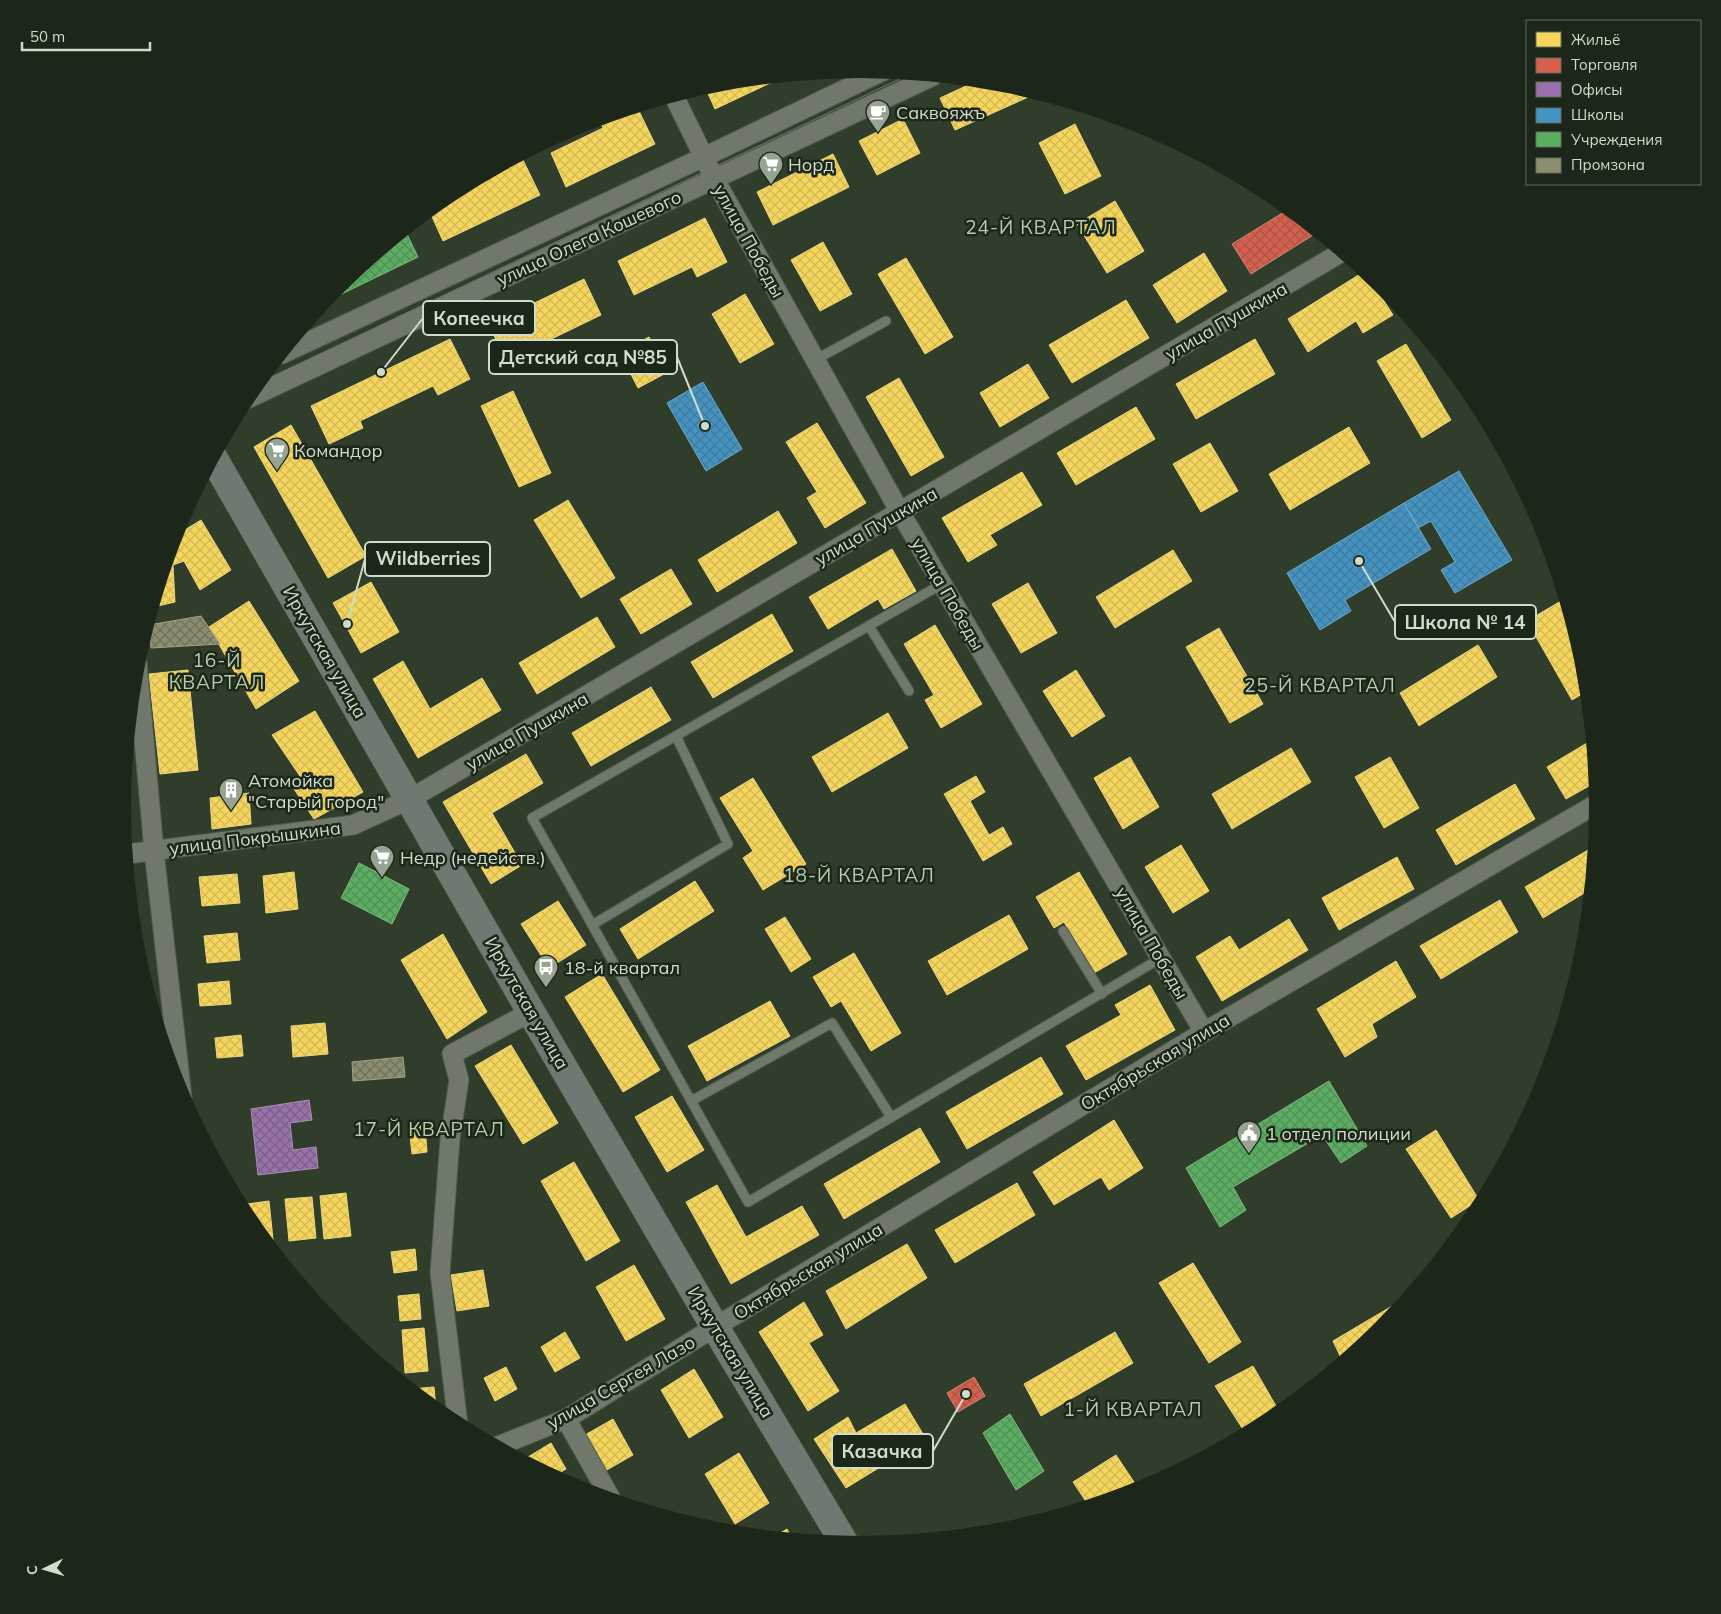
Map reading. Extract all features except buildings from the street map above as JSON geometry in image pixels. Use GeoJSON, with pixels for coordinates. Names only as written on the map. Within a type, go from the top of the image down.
{"type":"FeatureCollection","features":[{"type":"Feature","properties":{"kind":"main road","name":"Иркутская улица"},"geometry":{"type":"LineString","coordinates":[[217,464],[531,1012],[840,1536]]}},
{"type":"Feature","properties":{"kind":"street","name":"улица Олега Кошевого"},"geometry":{"type":"LineString","coordinates":[[294,349],[868,78]]}},
{"type":"Feature","properties":{"kind":"street","name":"улица Олега Кошевого"},"geometry":{"type":"LineString","coordinates":[[261,393],[923,81]]}},
{"type":"Feature","properties":{"kind":"street","name":"улица Победы"},"geometry":{"type":"LineString","coordinates":[[676,101],[714,178],[900,512],[1204,1032]]}},
{"type":"Feature","properties":{"kind":"street","name":"улица Пушкина"},"geometry":{"type":"LineString","coordinates":[[410,799],[1337,255]]}},
{"type":"Feature","properties":{"kind":"street"},"geometry":{"type":"LineString","coordinates":[[140,695],[154,851],[178,1062]]}},
{"type":"Feature","properties":{"kind":"street","name":"улица Покрышкина"},"geometry":{"type":"LineString","coordinates":[[133,853],[353,825],[410,799]]}},
{"type":"Feature","properties":{"kind":"street","name":"Октябрьская улица"},"geometry":{"type":"LineString","coordinates":[[715,1326],[1204,1032],[1590,808]]}},
{"type":"Feature","properties":{"kind":"street"},"geometry":{"type":"LineString","coordinates":[[457,1415],[440,1273],[450,1139],[459,1080],[452,1054],[531,1012]]}},
{"type":"Feature","properties":{"kind":"street","name":"улица Сергея Лазо"},"geometry":{"type":"LineString","coordinates":[[504,1443],[566,1419],[715,1326]]}},
{"type":"Feature","properties":{"kind":"street"},"geometry":{"type":"LineString","coordinates":[[566,1419],[606,1491]]}},
{"type":"Feature","properties":{"kind":"lane"},"geometry":{"type":"LineString","coordinates":[[816,360],[886,321]]}},
{"type":"Feature","properties":{"kind":"lane"},"geometry":{"type":"LineString","coordinates":[[942,584],[532,818],[748,1202],[1161,958]]}},
{"type":"Feature","properties":{"kind":"lane"},"geometry":{"type":"LineString","coordinates":[[869,626],[909,691]]}},
{"type":"Feature","properties":{"kind":"lane"},"geometry":{"type":"LineString","coordinates":[[592,925],[728,844],[676,736]]}},
{"type":"Feature","properties":{"kind":"lane"},"geometry":{"type":"LineString","coordinates":[[1063,931],[1102,994]]}},
{"type":"Feature","properties":{"kind":"lane"},"geometry":{"type":"LineString","coordinates":[[691,1101],[832,1022],[891,1118]]}},
{"type":"Feature","properties":{"kind":"tram line"},"geometry":{"type":"LineString","coordinates":[[272,377],[900,79]]}},
{"type":"Feature","properties":{"kind":"place","name":"Саквояжъ"},"geometry":{"type":"Point","coordinates":[878,133]}},
{"type":"Feature","properties":{"kind":"place","name":"Норд"},"geometry":{"type":"Point","coordinates":[771,185]}},
{"type":"Feature","properties":{"kind":"place","name":"Копеечка"},"geometry":{"type":"Point","coordinates":[381,372]}},
{"type":"Feature","properties":{"kind":"place","name":"Детский сад №85"},"geometry":{"type":"Point","coordinates":[705,426]}},
{"type":"Feature","properties":{"kind":"place","name":"Командор"},"geometry":{"type":"Point","coordinates":[277,471]}},
{"type":"Feature","properties":{"kind":"place","name":"Школа № 14"},"geometry":{"type":"Point","coordinates":[1359,561]}},
{"type":"Feature","properties":{"kind":"place","name":"Wildberries"},"geometry":{"type":"Point","coordinates":[347,624]}},
{"type":"Feature","properties":{"kind":"place","name":"Атомойка \"Старый город\""},"geometry":{"type":"Point","coordinates":[231,811]}},
{"type":"Feature","properties":{"kind":"place","name":"Недр (недейств.)"},"geometry":{"type":"Point","coordinates":[382,878]}},
{"type":"Feature","properties":{"kind":"place","name":"18-й квартал"},"geometry":{"type":"Point","coordinates":[546,988]}},
{"type":"Feature","properties":{"kind":"place","name":"1 отдел полиции"},"geometry":{"type":"Point","coordinates":[1249,1154]}},
{"type":"Feature","properties":{"kind":"place","name":"Казачка"},"geometry":{"type":"Point","coordinates":[966,1394]}},
{"type":"Feature","properties":{"kind":"district","name":"24-Й КВАРТАЛ"},"geometry":{"type":"Point","coordinates":[1041,227]}},
{"type":"Feature","properties":{"kind":"district","name":"16-Й КВАРТАЛ"},"geometry":{"type":"Point","coordinates":[217,671]}},
{"type":"Feature","properties":{"kind":"district","name":"25-Й КВАРТАЛ"},"geometry":{"type":"Point","coordinates":[1320,685]}},
{"type":"Feature","properties":{"kind":"district","name":"18-Й КВАРТАЛ"},"geometry":{"type":"Point","coordinates":[859,875]}},
{"type":"Feature","properties":{"kind":"district","name":"17-Й КВАРТАЛ"},"geometry":{"type":"Point","coordinates":[429,1129]}},
{"type":"Feature","properties":{"kind":"district","name":"1-Й КВАРТАЛ"},"geometry":{"type":"Point","coordinates":[1133,1409]}}]}
